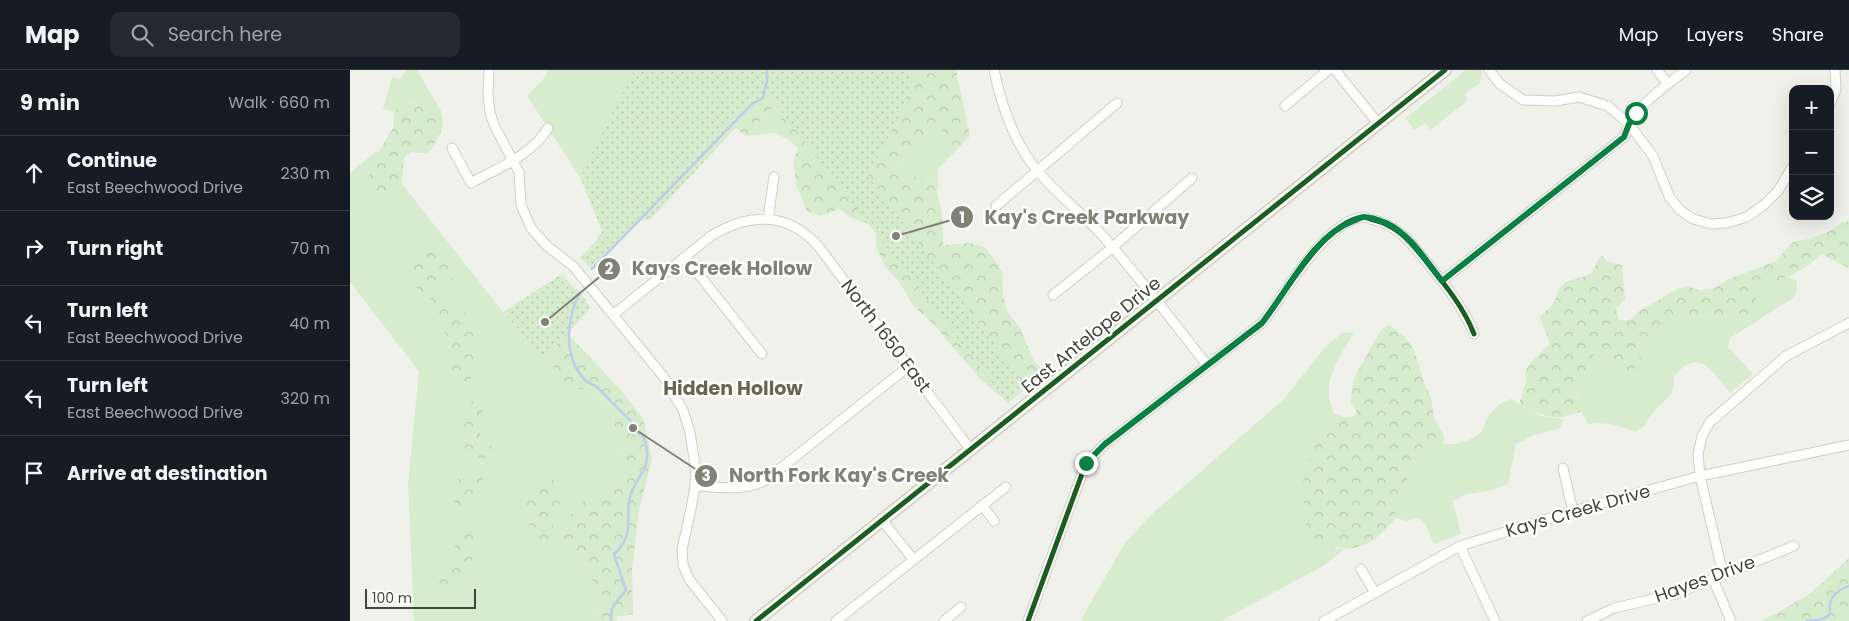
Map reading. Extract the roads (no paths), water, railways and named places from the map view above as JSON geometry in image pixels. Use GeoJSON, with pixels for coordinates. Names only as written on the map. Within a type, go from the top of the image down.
{"type":"FeatureCollection","features":[{"type":"Feature","properties":{"kind":"main road","name":"East Antelope Drive"},"geometry":{"type":"LineString","coordinates":[[756,621],[1444,70]]}},
{"type":"Feature","properties":{"kind":"street"},"geometry":{"type":"LineString","coordinates":[[488,70],[490,113],[495,127],[513,160],[520,180],[521,205],[531,228],[547,246],[573,266],[663,376],[683,410],[694,454],[695,486],[682,549],[683,565],[689,579],[722,621]]}},
{"type":"Feature","properties":{"kind":"street"},"geometry":{"type":"LineString","coordinates":[[994,70],[1001,100],[1026,156],[1056,191],[1083,215],[1113,247],[1207,365]]}},
{"type":"Feature","properties":{"kind":"street"},"geometry":{"type":"LineString","coordinates":[[1285,106],[1328,70]]}},
{"type":"Feature","properties":{"kind":"street"},"geometry":{"type":"LineString","coordinates":[[1335,70],[1377,122]]}},
{"type":"Feature","properties":{"kind":"street"},"geometry":{"type":"LineString","coordinates":[[1489,70],[1500,84],[1523,100],[1554,101],[1579,97],[1608,106],[1629,124],[1654,156],[1670,198],[1680,210],[1693,219],[1711,224],[1728,223],[1747,217],[1765,204],[1778,191],[1789,173]]}},
{"type":"Feature","properties":{"kind":"street"},"geometry":{"type":"LineString","coordinates":[[1657,70],[1668,84]]}},
{"type":"Feature","properties":{"kind":"street"},"geometry":{"type":"LineString","coordinates":[[1442,281],[1624,137],[1629,124],[1646,102],[1686,70]]}},
{"type":"Feature","properties":{"kind":"street"},"geometry":{"type":"LineString","coordinates":[[1834,94],[1836,89],[1836,71]]}},
{"type":"Feature","properties":{"kind":"street"},"geometry":{"type":"LineString","coordinates":[[996,206],[1117,103]]}},
{"type":"Feature","properties":{"kind":"street"},"geometry":{"type":"LineString","coordinates":[[452,148],[471,184],[513,160],[537,143],[548,128]]}},
{"type":"Feature","properties":{"kind":"street"},"geometry":{"type":"LineString","coordinates":[[768,219],[774,177]]}},
{"type":"Feature","properties":{"kind":"street"},"geometry":{"type":"LineString","coordinates":[[1053,295],[1113,247],[1192,178]]}},
{"type":"Feature","properties":{"kind":"street"},"geometry":{"type":"LineString","coordinates":[[1028,621],[1086,463],[1105,444],[1262,323],[1316,248],[1344,225],[1363,217],[1387,223],[1407,238],[1442,281],[1468,319],[1474,334]]}},
{"type":"Feature","properties":{"kind":"street","name":"North 1650 East"},"geometry":{"type":"LineString","coordinates":[[613,315],[711,236],[736,223],[747,220],[768,219],[784,222],[811,237],[970,449]]}},
{"type":"Feature","properties":{"kind":"street"},"geometry":{"type":"LineString","coordinates":[[685,257],[762,354]]}},
{"type":"Feature","properties":{"kind":"street"},"geometry":{"type":"LineString","coordinates":[[1724,574],[1700,476],[1698,454],[1702,436],[1710,422],[1786,356],[1849,323]]}},
{"type":"Feature","properties":{"kind":"street"},"geometry":{"type":"LineString","coordinates":[[695,486],[744,488],[755,486],[766,480],[909,366]]}},
{"type":"Feature","properties":{"kind":"street","name":"Kays Creek Drive"},"geometry":{"type":"LineString","coordinates":[[1324,621],[1460,546],[1573,511],[1700,476],[1849,445]]}},
{"type":"Feature","properties":{"kind":"street"},"geometry":{"type":"LineString","coordinates":[[1563,468],[1573,511]]}},
{"type":"Feature","properties":{"kind":"street"},"geometry":{"type":"LineString","coordinates":[[836,621],[1006,486]]}},
{"type":"Feature","properties":{"kind":"street"},"geometry":{"type":"LineString","coordinates":[[982,505],[994,521]]}},
{"type":"Feature","properties":{"kind":"street"},"geometry":{"type":"LineString","coordinates":[[882,520],[913,559]]}},
{"type":"Feature","properties":{"kind":"street"},"geometry":{"type":"LineString","coordinates":[[1460,546],[1495,621]]}},
{"type":"Feature","properties":{"kind":"street","name":"Hayes Drive"},"geometry":{"type":"LineString","coordinates":[[1587,621],[1614,608],[1675,594],[1794,546]]}},
{"type":"Feature","properties":{"kind":"street"},"geometry":{"type":"LineString","coordinates":[[1361,570],[1374,593]]}},
{"type":"Feature","properties":{"kind":"street"},"geometry":{"type":"LineString","coordinates":[[1713,579],[1731,621]]}},
{"type":"Feature","properties":{"kind":"street"},"geometry":{"type":"LineString","coordinates":[[944,621],[961,607]]}},
{"type":"Feature","properties":{"kind":"waterway"},"geometry":{"type":"LineString","coordinates":[[592,269],[752,104],[763,98],[767,70]]}},
{"type":"Feature","properties":{"kind":"waterway"},"geometry":{"type":"LineString","coordinates":[[580,293],[575,303],[570,326],[569,338],[573,361],[586,381],[598,388],[631,421],[635,430],[644,439],[647,451],[647,461],[630,497],[625,541],[614,554],[626,590],[613,605],[611,621]]}},
{"type":"Feature","properties":{"kind":"waterway"},"geometry":{"type":"LineString","coordinates":[[1806,621],[1820,620],[1828,616],[1830,613],[1830,603],[1834,596],[1849,586]]}},
{"type":"Feature","properties":{"kind":"place","name":"Kay's Creek Parkway"},"geometry":{"type":"Point","coordinates":[896,236]}},
{"type":"Feature","properties":{"kind":"place","name":"Kays Creek Hollow"},"geometry":{"type":"Point","coordinates":[545,322]}},
{"type":"Feature","properties":{"kind":"place","name":"North Fork Kay's Creek"},"geometry":{"type":"Point","coordinates":[633,428]}},
{"type":"Feature","properties":{"kind":"district","name":"Hidden Hollow"},"geometry":{"type":"Point","coordinates":[733,388]}}]}
